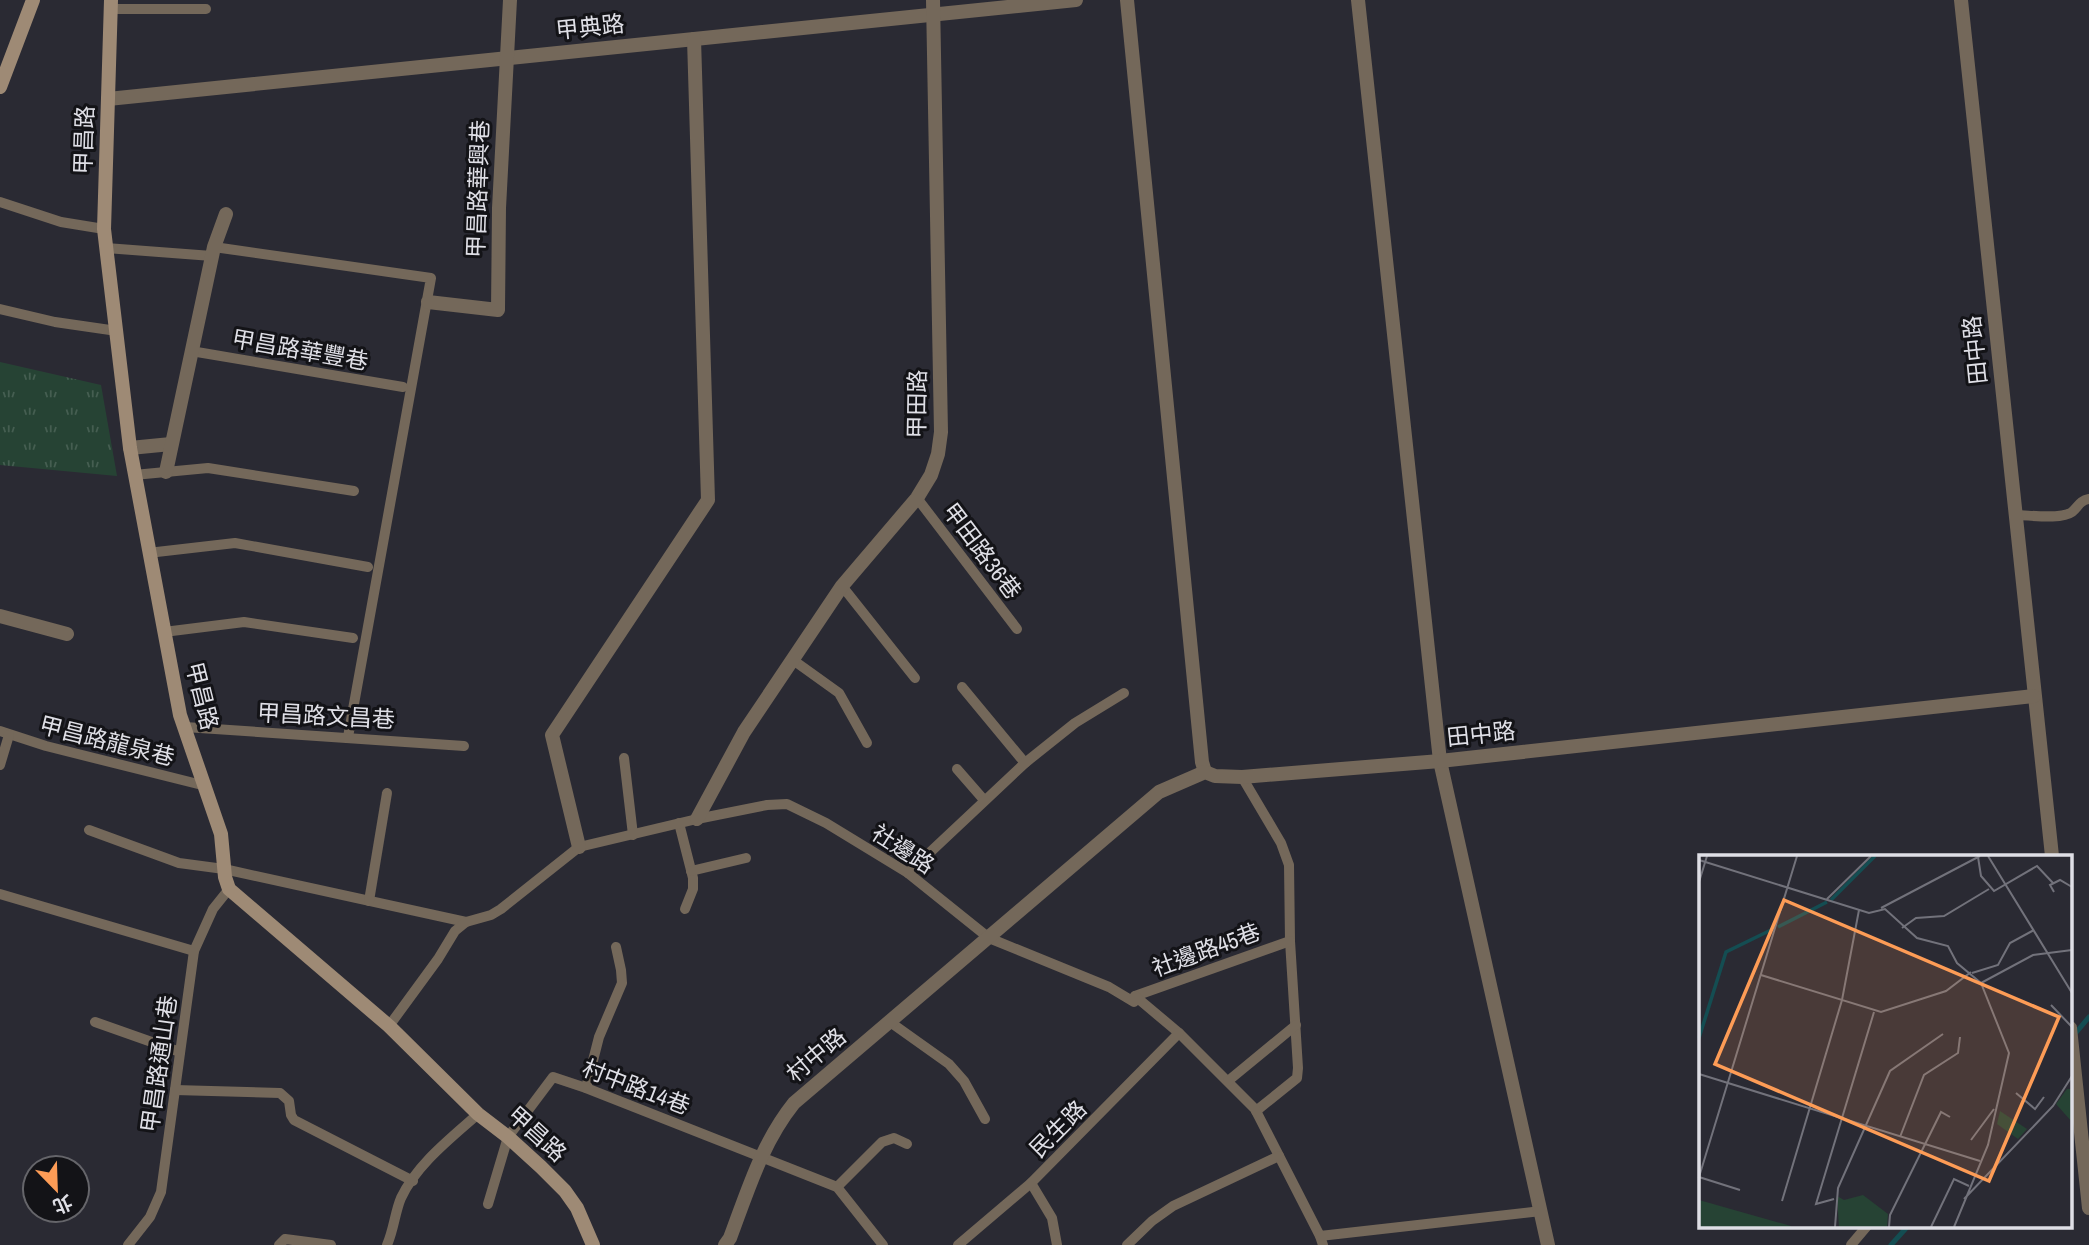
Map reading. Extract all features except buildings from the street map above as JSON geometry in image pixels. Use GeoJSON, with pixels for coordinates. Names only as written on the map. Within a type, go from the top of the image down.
{"type":"FeatureCollection","features":[{"type":"Feature","properties":{"kind":"street"},"geometry":{"type":"LineString","coordinates":[[0,87],[3,68],[33,0]]}},
{"type":"Feature","properties":{"kind":"street","name":"甲昌路華興巷"},"geometry":{"type":"LineString","coordinates":[[428,302],[498,310],[499,208],[510,0]]}},
{"type":"Feature","properties":{"kind":"street","name":"甲典路"},"geometry":{"type":"LineString","coordinates":[[108,99],[694,39],[933,7],[1076,0]]}},
{"type":"Feature","properties":{"kind":"street"},"geometry":{"type":"LineString","coordinates":[[989,938],[1159,792],[1205,772],[1127,0]]}},
{"type":"Feature","properties":{"kind":"street"},"geometry":{"type":"LineString","coordinates":[[1358,0],[1440,761],[1548,1245]]}},
{"type":"Feature","properties":{"kind":"street","name":"田中路"},"geometry":{"type":"LineString","coordinates":[[1961,0],[2052,855]]}},
{"type":"Feature","properties":{"kind":"street","name":"甲昌路"},"geometry":{"type":"LineString","coordinates":[[111,4],[104,229],[130,448],[163,632],[185,727],[221,834],[229,889],[389,1026],[478,1114],[508,1137],[565,1191],[577,1208],[593,1245]]}},
{"type":"Feature","properties":{"kind":"street","name":"甲田路"},"geometry":{"type":"LineString","coordinates":[[697,819],[744,732],[842,586],[917,498],[931,475],[938,454],[941,432],[933,7]]}},
{"type":"Feature","properties":{"kind":"street"},"geometry":{"type":"LineString","coordinates":[[579,847],[552,735],[708,500],[694,39]]}},
{"type":"Feature","properties":{"kind":"street"},"geometry":{"type":"LineString","coordinates":[[166,472],[213,251],[226,214]]}},
{"type":"Feature","properties":{"kind":"street"},"geometry":{"type":"LineString","coordinates":[[130,448],[171,444]]}},
{"type":"Feature","properties":{"kind":"street"},"geometry":{"type":"LineString","coordinates":[[0,616],[67,634]]}},
{"type":"Feature","properties":{"kind":"street","name":"田中路"},"geometry":{"type":"LineString","coordinates":[[1205,772],[1215,776],[1242,777],[1440,761],[2034,696]]}},
{"type":"Feature","properties":{"kind":"street","name":"村中路"},"geometry":{"type":"LineString","coordinates":[[725,1245],[761,1156],[777,1125],[794,1103],[989,938]]}},
{"type":"Feature","properties":{"kind":"street"},"geometry":{"type":"LineString","coordinates":[[2072,1048],[2089,1208]]}},
{"type":"Feature","properties":{"kind":"lane"},"geometry":{"type":"LineString","coordinates":[[111,4],[206,9]]}},
{"type":"Feature","properties":{"kind":"lane"},"geometry":{"type":"LineString","coordinates":[[0,202],[61,222],[104,229]]}},
{"type":"Feature","properties":{"kind":"lane"},"geometry":{"type":"LineString","coordinates":[[106,248],[213,251],[431,278],[348,737]]}},
{"type":"Feature","properties":{"kind":"lane"},"geometry":{"type":"LineString","coordinates":[[0,309],[55,322],[117,331]]}},
{"type":"Feature","properties":{"kind":"lane","name":"甲昌路華豐巷"},"geometry":{"type":"LineString","coordinates":[[191,351],[403,387]]}},
{"type":"Feature","properties":{"kind":"lane"},"geometry":{"type":"LineString","coordinates":[[134,475],[208,468],[354,491]]}},
{"type":"Feature","properties":{"kind":"lane","name":"甲田路36巷"},"geometry":{"type":"LineString","coordinates":[[917,498],[1017,629]]}},
{"type":"Feature","properties":{"kind":"lane"},"geometry":{"type":"LineString","coordinates":[[2015,515],[2064,515],[2072,512],[2082,500],[2089,499]]}},
{"type":"Feature","properties":{"kind":"lane"},"geometry":{"type":"LineString","coordinates":[[148,553],[235,543],[368,566]]}},
{"type":"Feature","properties":{"kind":"lane"},"geometry":{"type":"LineString","coordinates":[[842,586],[915,678]]}},
{"type":"Feature","properties":{"kind":"lane"},"geometry":{"type":"LineString","coordinates":[[163,632],[244,622],[353,638]]}},
{"type":"Feature","properties":{"kind":"lane"},"geometry":{"type":"LineString","coordinates":[[793,660],[839,693],[867,743]]}},
{"type":"Feature","properties":{"kind":"lane"},"geometry":{"type":"LineString","coordinates":[[962,687],[1025,762]]}},
{"type":"Feature","properties":{"kind":"lane"},"geometry":{"type":"LineString","coordinates":[[908,873],[1025,762],[1075,723],[1124,693]]}},
{"type":"Feature","properties":{"kind":"lane","name":"甲昌路文昌巷"},"geometry":{"type":"LineString","coordinates":[[185,727],[464,746]]}},
{"type":"Feature","properties":{"kind":"lane"},"geometry":{"type":"LineString","coordinates":[[0,765],[5,733]]}},
{"type":"Feature","properties":{"kind":"lane","name":"甲昌路龍泉巷"},"geometry":{"type":"LineString","coordinates":[[5,733],[206,786]]}},
{"type":"Feature","properties":{"kind":"lane"},"geometry":{"type":"LineString","coordinates":[[624,758],[633,835]]}},
{"type":"Feature","properties":{"kind":"lane"},"geometry":{"type":"LineString","coordinates":[[957,769],[984,800]]}},
{"type":"Feature","properties":{"kind":"lane"},"geometry":{"type":"LineString","coordinates":[[1242,777],[1281,843],[1289,865],[1290,940],[1296,1025],[1297,1078],[1256,1111]]}},
{"type":"Feature","properties":{"kind":"lane"},"geometry":{"type":"LineString","coordinates":[[369,901],[387,793]]}},
{"type":"Feature","properties":{"kind":"lane","name":"社邊路"},"geometry":{"type":"LineString","coordinates":[[466,922],[491,915],[579,847],[697,819],[766,805],[787,804],[827,822],[908,873],[989,938],[1109,987],[1134,1002],[1135,996],[1180,1033],[1256,1111],[1322,1241]]}},
{"type":"Feature","properties":{"kind":"lane"},"geometry":{"type":"LineString","coordinates":[[678,823],[693,889],[685,908]]}},
{"type":"Feature","properties":{"kind":"lane"},"geometry":{"type":"LineString","coordinates":[[89,830],[179,863],[224,869],[466,922]]}},
{"type":"Feature","properties":{"kind":"lane"},"geometry":{"type":"LineString","coordinates":[[691,871],[746,858]]}},
{"type":"Feature","properties":{"kind":"lane","name":"甲昌路通山巷"},"geometry":{"type":"LineString","coordinates":[[128,1245],[150,1217],[161,1192],[194,951],[213,909],[229,889]]}},
{"type":"Feature","properties":{"kind":"lane"},"geometry":{"type":"LineString","coordinates":[[0,894],[194,951]]}},
{"type":"Feature","properties":{"kind":"lane"},"geometry":{"type":"LineString","coordinates":[[389,1026],[455,932],[466,922]]}},
{"type":"Feature","properties":{"kind":"lane","name":"社邊路45巷"},"geometry":{"type":"LineString","coordinates":[[1135,996],[1290,940]]}},
{"type":"Feature","properties":{"kind":"lane"},"geometry":{"type":"LineString","coordinates":[[586,1088],[599,1037],[622,983],[616,947]]}},
{"type":"Feature","properties":{"kind":"lane"},"geometry":{"type":"LineString","coordinates":[[95,1021],[180,1052]]}},
{"type":"Feature","properties":{"kind":"lane"},"geometry":{"type":"LineString","coordinates":[[890,1022],[948,1064],[964,1081],[985,1119]]}},
{"type":"Feature","properties":{"kind":"lane"},"geometry":{"type":"LineString","coordinates":[[1228,1082],[1296,1025]]}},
{"type":"Feature","properties":{"kind":"lane","name":"民生路"},"geometry":{"type":"LineString","coordinates":[[958,1245],[1031,1183],[1180,1033]]}},
{"type":"Feature","properties":{"kind":"lane","name":"村中路14巷"},"geometry":{"type":"LineString","coordinates":[[488,1204],[508,1137],[553,1077],[761,1156]]}},
{"type":"Feature","properties":{"kind":"lane"},"geometry":{"type":"LineString","coordinates":[[175,1090],[280,1093],[289,1101],[294,1120],[413,1181]]}},
{"type":"Feature","properties":{"kind":"lane"},"geometry":{"type":"LineString","coordinates":[[387,1245],[401,1199],[413,1181],[440,1148],[478,1114]]}},
{"type":"Feature","properties":{"kind":"lane"},"geometry":{"type":"LineString","coordinates":[[837,1187],[882,1142],[894,1138],[907,1144]]}},
{"type":"Feature","properties":{"kind":"lane"},"geometry":{"type":"LineString","coordinates":[[761,1156],[837,1187],[883,1245]]}},
{"type":"Feature","properties":{"kind":"lane"},"geometry":{"type":"LineString","coordinates":[[1127,1245],[1173,1206],[1279,1156]]}},
{"type":"Feature","properties":{"kind":"lane"},"geometry":{"type":"LineString","coordinates":[[1031,1183],[1052,1218],[1057,1245]]}},
{"type":"Feature","properties":{"kind":"lane"},"geometry":{"type":"LineString","coordinates":[[1322,1241],[1541,1211]]}},
{"type":"Feature","properties":{"kind":"lane"},"geometry":{"type":"LineString","coordinates":[[1851,1245],[1865,1228]]}},
{"type":"Feature","properties":{"kind":"lane"},"geometry":{"type":"LineString","coordinates":[[279,1245],[285,1239],[331,1245]]}},
{"type":"Feature","properties":{"kind":"green space"},"geometry":{"type":"Polygon","coordinates":[[[0,362],[101,385],[117,476],[0,465],[0,362]]]}},
{"type":"Feature","properties":{"kind":"waterway"},"geometry":{"type":"LineString","coordinates":[[2074,1035],[2089,1017]]}},
{"type":"Feature","properties":{"kind":"waterway"},"geometry":{"type":"LineString","coordinates":[[1891,1245],[1906,1228]]}}]}
